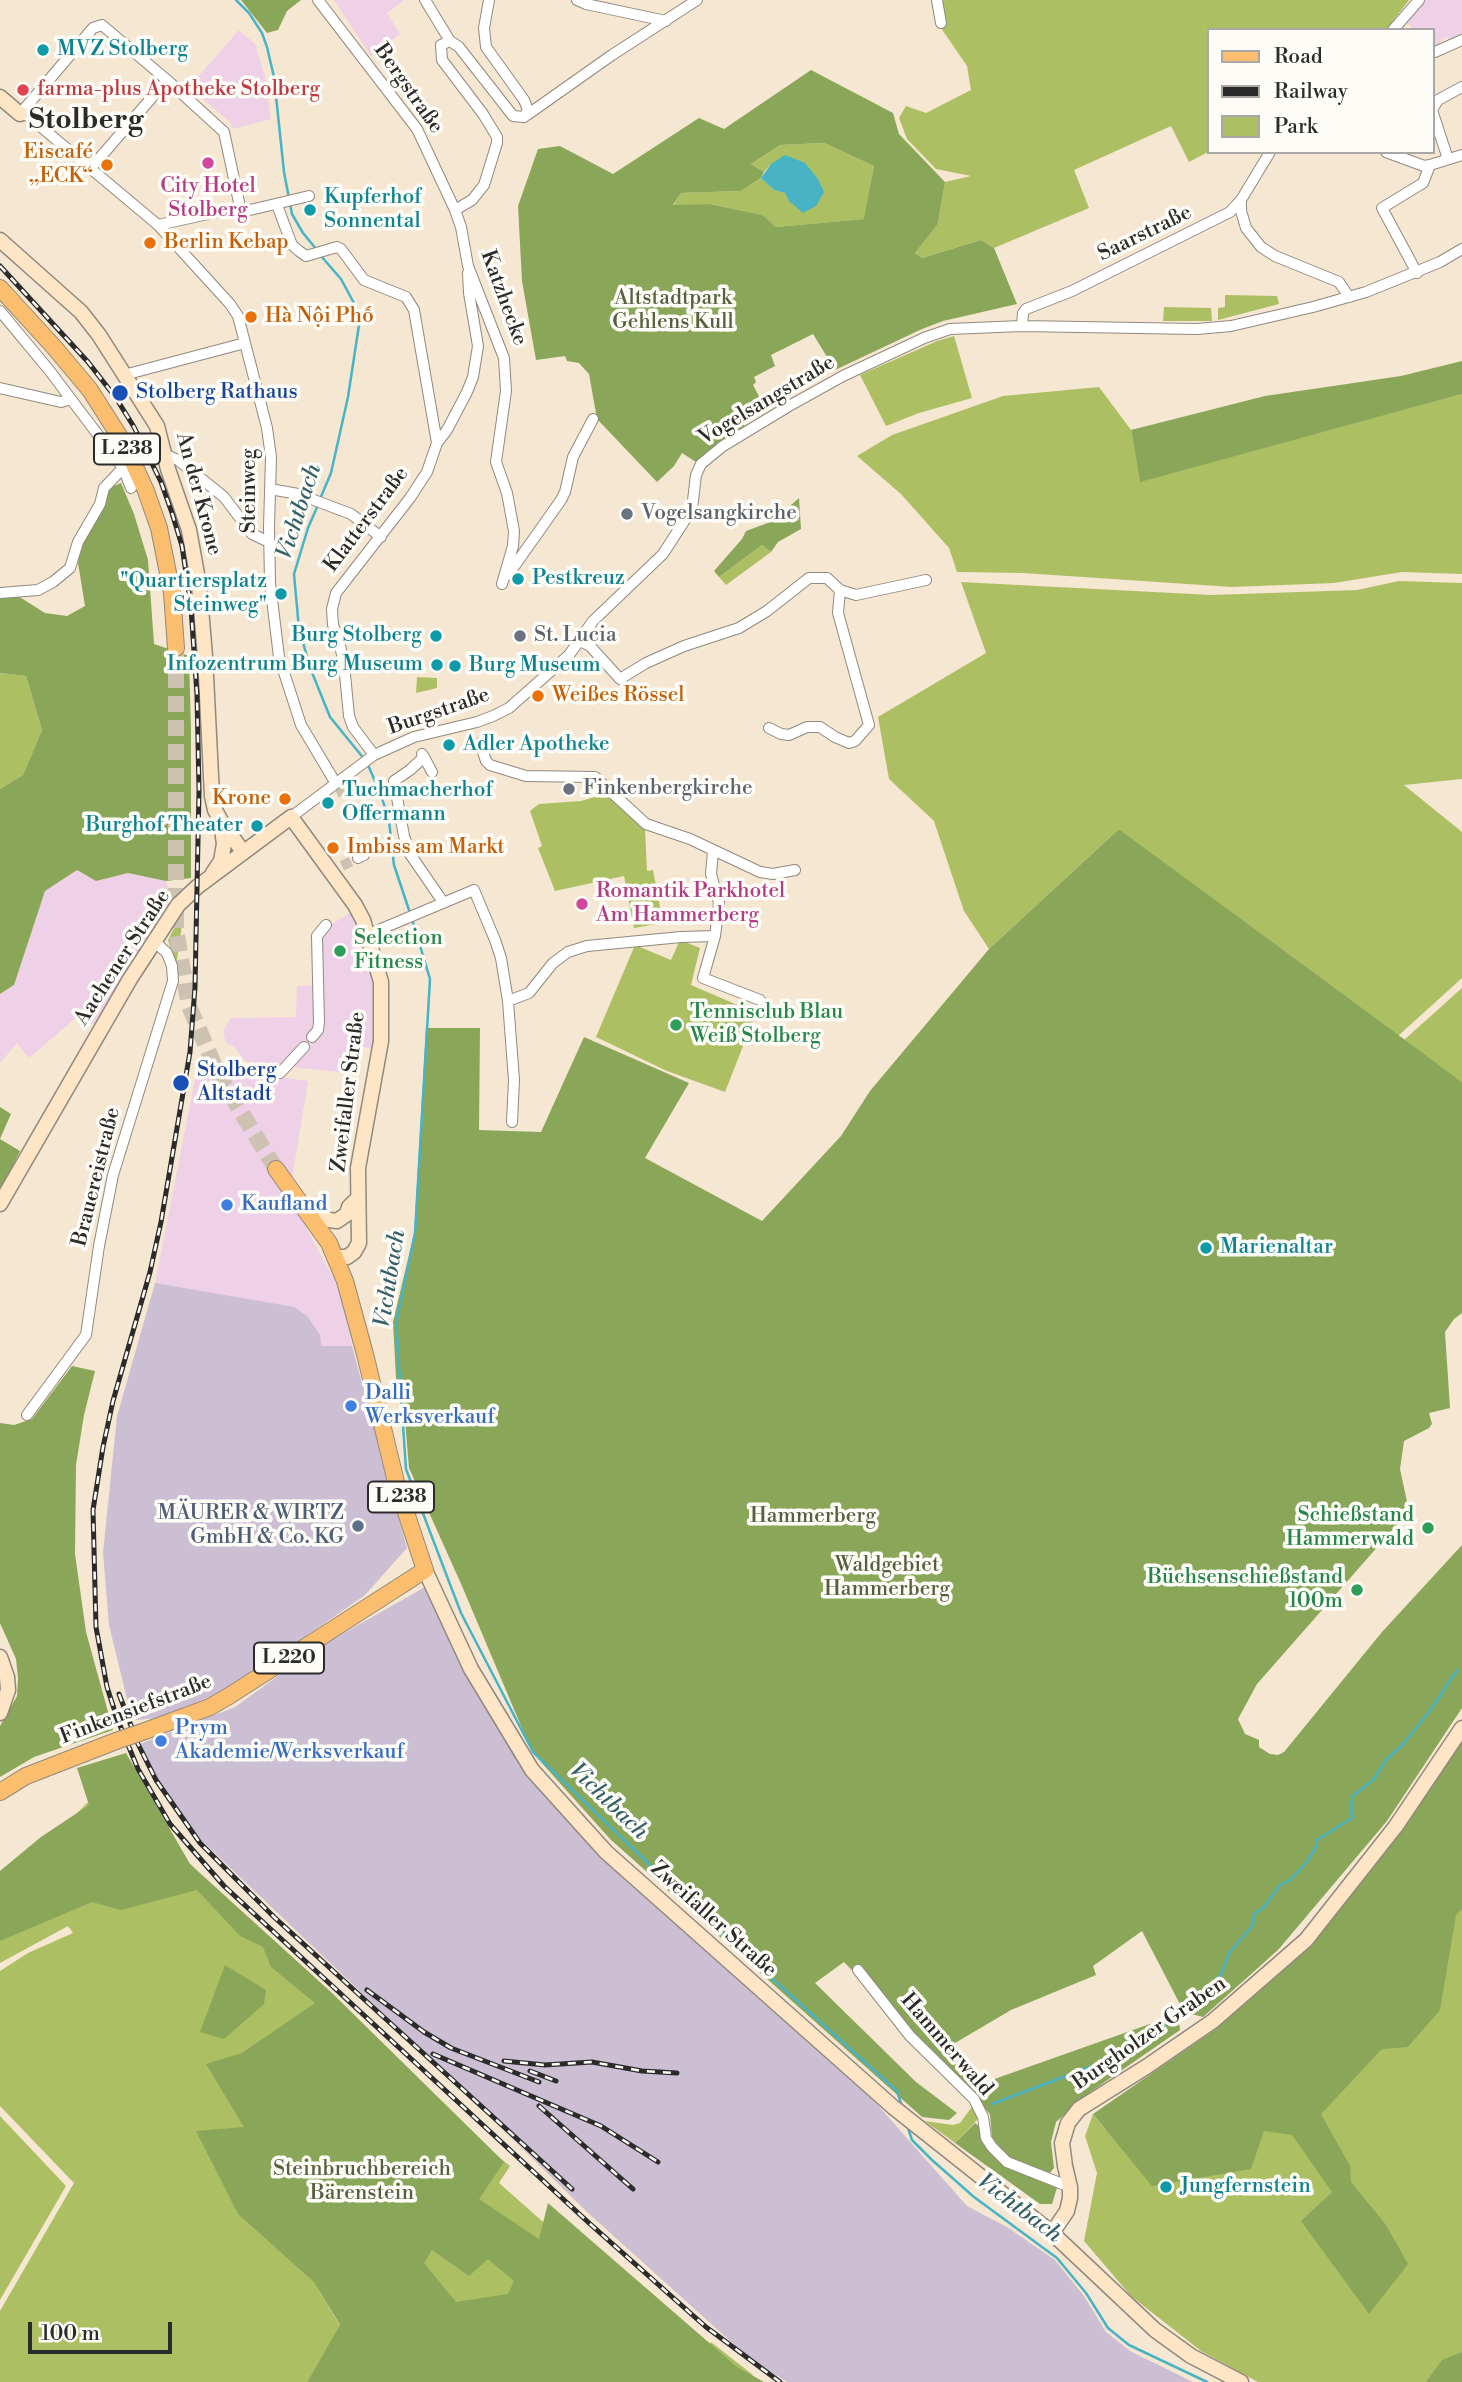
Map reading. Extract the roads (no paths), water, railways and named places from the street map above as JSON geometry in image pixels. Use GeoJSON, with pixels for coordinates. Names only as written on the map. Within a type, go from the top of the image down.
{"type":"FeatureCollection","features":[{"type":"Feature","properties":{"kind":"main road","name":"L 238"},"geometry":{"type":"LineString","coordinates":[[0,288],[90,390],[125,445],[146,491],[164,549],[172,593],[176,648]]}},
{"type":"Feature","properties":{"kind":"main road","name":"L 238"},"geometry":{"type":"LineString","coordinates":[[276,1168],[301,1201],[335,1257]]}},
{"type":"Feature","properties":{"kind":"main road","name":"Zweifaller Straße"},"geometry":{"type":"LineString","coordinates":[[335,1257],[355,1316],[396,1482],[425,1570]]}},
{"type":"Feature","properties":{"kind":"main road","name":"Finkensiefstraße"},"geometry":{"type":"LineString","coordinates":[[0,1792],[26,1776],[210,1707],[425,1570]]}},
{"type":"Feature","properties":{"kind":"street","name":"Bergstraße"},"geometry":{"type":"LineString","coordinates":[[318,0],[417,129],[455,210],[465,247]]}},
{"type":"Feature","properties":{"kind":"street"},"geometry":{"type":"LineString","coordinates":[[425,0],[450,41],[459,47],[513,116],[524,117],[697,0]]}},
{"type":"Feature","properties":{"kind":"street"},"geometry":{"type":"LineString","coordinates":[[489,0],[484,27],[486,47],[528,106],[527,115]]}},
{"type":"Feature","properties":{"kind":"street"},"geometry":{"type":"LineString","coordinates":[[577,0],[666,21]]}},
{"type":"Feature","properties":{"kind":"street"},"geometry":{"type":"LineString","coordinates":[[937,0],[941,23]]}},
{"type":"Feature","properties":{"kind":"street"},"geometry":{"type":"LineString","coordinates":[[1395,28],[1419,0]]}},
{"type":"Feature","properties":{"kind":"street"},"geometry":{"type":"LineString","coordinates":[[0,97],[20,114],[93,28],[100,25],[106,27],[223,132],[240,207]]}},
{"type":"Feature","properties":{"kind":"street"},"geometry":{"type":"LineString","coordinates":[[1435,52],[1462,40]]}},
{"type":"Feature","properties":{"kind":"street"},"geometry":{"type":"LineString","coordinates":[[450,41],[441,45],[442,60],[497,137],[484,185],[472,200],[455,210]]}},
{"type":"Feature","properties":{"kind":"street"},"geometry":{"type":"LineString","coordinates":[[91,168],[167,80]]}},
{"type":"Feature","properties":{"kind":"street"},"geometry":{"type":"LineString","coordinates":[[1434,108],[1438,100],[1462,87]]}},
{"type":"Feature","properties":{"kind":"street"},"geometry":{"type":"LineString","coordinates":[[1434,113],[1448,159]]}},
{"type":"Feature","properties":{"kind":"street","name":"Steinweg"},"geometry":{"type":"LineString","coordinates":[[20,114],[28,116],[158,225],[230,304],[237,316],[267,428],[271,457],[269,541],[272,602],[280,663],[301,724],[337,783]]}},
{"type":"Feature","properties":{"kind":"street","name":"Saarstraße"},"geometry":{"type":"LineString","coordinates":[[1022,326],[1026,309],[1072,291],[1230,212],[1241,200],[1269,154]]}},
{"type":"Feature","properties":{"kind":"street"},"geometry":{"type":"LineString","coordinates":[[1391,154],[1424,166],[1462,155]]}},
{"type":"Feature","properties":{"kind":"street"},"geometry":{"type":"LineString","coordinates":[[1417,273],[1382,208],[1423,183],[1430,165]]}},
{"type":"Feature","properties":{"kind":"street"},"geometry":{"type":"LineString","coordinates":[[158,225],[240,207],[250,210],[309,196]]}},
{"type":"Feature","properties":{"kind":"street"},"geometry":{"type":"LineString","coordinates":[[1241,200],[1246,228],[1261,247],[1275,256],[1339,282],[1349,297]]}},
{"type":"Feature","properties":{"kind":"street"},"geometry":{"type":"LineString","coordinates":[[280,204],[292,245],[306,256],[334,247],[341,249],[364,280],[404,296],[414,310],[437,443]]}},
{"type":"Feature","properties":{"kind":"street","name":"An der Krone"},"geometry":{"type":"LineString","coordinates":[[0,240],[18,259],[62,293],[81,312],[157,426],[189,530],[199,585],[212,796],[221,821],[243,852]]}},
{"type":"Feature","properties":{"kind":"street","name":"Katzhecke"},"geometry":{"type":"LineString","coordinates":[[465,247],[468,266],[506,366],[505,410],[496,462],[514,531],[513,545],[502,584],[561,500],[573,457],[593,419]]}},
{"type":"Feature","properties":{"kind":"street","name":"Vogelsangstraße"},"geometry":{"type":"LineString","coordinates":[[580,640],[593,621],[663,554],[692,509],[698,470],[707,458],[834,381],[924,338],[964,327],[1214,328],[1349,297],[1417,273],[1462,249]]}},
{"type":"Feature","properties":{"kind":"street","name":"Klatterstraße"},"geometry":{"type":"LineString","coordinates":[[371,757],[349,716],[344,664],[333,625],[332,609],[337,593],[410,498],[427,471],[437,443],[467,392],[476,365],[478,346],[469,293],[468,266]]}},
{"type":"Feature","properties":{"kind":"street"},"geometry":{"type":"LineString","coordinates":[[0,311],[124,468],[131,488]]}},
{"type":"Feature","properties":{"kind":"street"},"geometry":{"type":"LineString","coordinates":[[124,375],[245,343]]}},
{"type":"Feature","properties":{"kind":"street"},"geometry":{"type":"LineString","coordinates":[[0,388],[61,402],[71,399]]}},
{"type":"Feature","properties":{"kind":"street"},"geometry":{"type":"LineString","coordinates":[[164,454],[178,460],[214,489],[234,509],[252,534],[269,541]]}},
{"type":"Feature","properties":{"kind":"street"},"geometry":{"type":"LineString","coordinates":[[0,593],[38,590],[70,568],[82,534],[100,504],[104,488],[124,468]]}},
{"type":"Feature","properties":{"kind":"street"},"geometry":{"type":"LineString","coordinates":[[270,489],[293,492],[327,505],[359,519],[381,537]]}},
{"type":"Feature","properties":{"kind":"street"},"geometry":{"type":"LineString","coordinates":[[580,640],[590,646],[620,679],[646,663],[684,646],[739,628],[767,611],[810,578],[827,578],[840,590],[856,595],[926,580]]}},
{"type":"Feature","properties":{"kind":"street"},"geometry":{"type":"LineString","coordinates":[[768,728],[789,735],[807,727],[820,727],[849,743],[855,741],[869,725],[838,612],[840,590]]}},
{"type":"Feature","properties":{"kind":"street","name":"Burgstraße"},"geometry":{"type":"LineString","coordinates":[[337,783],[371,757],[477,722],[509,708],[569,655],[580,640]]}},
{"type":"Feature","properties":{"kind":"street"},"geometry":{"type":"LineString","coordinates":[[480,743],[485,761],[489,765],[509,772],[545,777],[595,777],[646,824],[690,839],[760,872],[773,874],[795,870]]}},
{"type":"Feature","properties":{"kind":"street"},"geometry":{"type":"LineString","coordinates":[[432,772],[423,756],[394,780],[410,854],[443,902]]}},
{"type":"Feature","properties":{"kind":"street","name":"Aachener Straße"},"geometry":{"type":"LineString","coordinates":[[0,1204],[130,979],[178,905],[243,852],[337,783]]}},
{"type":"Feature","properties":{"kind":"street","name":"Zweifaller Straße"},"geometry":{"type":"LineString","coordinates":[[291,817],[337,869],[369,934],[381,982],[381,1041],[358,1168],[358,1230],[335,1257]]}},
{"type":"Feature","properties":{"kind":"street"},"geometry":{"type":"LineString","coordinates":[[210,878],[221,861],[224,844],[221,821]]}},
{"type":"Feature","properties":{"kind":"street"},"geometry":{"type":"LineString","coordinates":[[713,851],[711,874],[719,903],[715,936],[703,978],[760,1000]]}},
{"type":"Feature","properties":{"kind":"street"},"geometry":{"type":"LineString","coordinates":[[369,934],[474,890],[498,949],[508,1001],[514,1080],[512,1122]]}},
{"type":"Feature","properties":{"kind":"street"},"geometry":{"type":"LineString","coordinates":[[312,1037],[318,1030],[319,1023],[317,936],[326,925]]}},
{"type":"Feature","properties":{"kind":"street"},"geometry":{"type":"LineString","coordinates":[[508,1001],[529,993],[553,963],[568,952],[587,946],[715,936]]}},
{"type":"Feature","properties":{"kind":"street","name":"Brauereistraße"},"geometry":{"type":"LineString","coordinates":[[27,1415],[86,1335],[113,1175],[173,981],[172,966],[167,953],[154,942]]}},
{"type":"Feature","properties":{"kind":"street"},"geometry":{"type":"LineString","coordinates":[[280,1073],[304,1047]]}},
{"type":"Feature","properties":{"kind":"street"},"geometry":{"type":"LineString","coordinates":[[301,1201],[328,1222],[342,1219],[358,1198]]}},
{"type":"Feature","properties":{"kind":"street","name":"Zweifaller Straße"},"geometry":{"type":"LineString","coordinates":[[425,1570],[471,1668],[532,1770],[606,1852],[893,2107],[1052,2233],[1155,2330],[1191,2356],[1241,2382]]}},
{"type":"Feature","properties":{"kind":"street"},"geometry":{"type":"LineString","coordinates":[[0,1657],[8,1690],[0,1713]]}},
{"type":"Feature","properties":{"kind":"street","name":"Burgholzer Graben"},"geometry":{"type":"LineString","coordinates":[[1052,2233],[1068,2211],[1070,2187],[1062,2143],[1068,2123],[1079,2109],[1213,2021],[1306,1940],[1396,1826],[1462,1728]]}},
{"type":"Feature","properties":{"kind":"street","name":"Hammerwald"},"geometry":{"type":"LineString","coordinates":[[858,1970],[910,2036],[974,2099],[983,2117],[986,2138],[992,2147],[1007,2162],[1070,2187]]}},
{"type":"Feature","properties":{"kind":"water"},"geometry":{"type":"Polygon","coordinates":[[[785,155],[805,163],[818,179],[824,192],[816,206],[803,213],[789,201],[785,193],[774,190],[761,178],[771,164],[785,155]]]}},
{"type":"Feature","properties":{"kind":"waterway","name":"Vichtbach"},"geometry":{"type":"LineString","coordinates":[[236,0],[249,13],[262,33],[267,47],[274,77],[284,172],[292,214],[317,250]]}},
{"type":"Feature","properties":{"kind":"waterway","name":"Vichtbach"},"geometry":{"type":"LineString","coordinates":[[320,499],[331,473],[348,397],[359,325],[356,307],[341,279],[321,256]]}},
{"type":"Feature","properties":{"kind":"waterway","name":"Vichtbach"},"geometry":{"type":"LineString","coordinates":[[318,505],[294,574],[299,629],[311,670],[330,717],[365,760]]}},
{"type":"Feature","properties":{"kind":"waterway","name":"Vichtbach"},"geometry":{"type":"LineString","coordinates":[[368,765],[389,821],[394,865],[410,913]]}},
{"type":"Feature","properties":{"kind":"waterway","name":"Vichtbach"},"geometry":{"type":"LineString","coordinates":[[412,919],[430,979],[415,1233],[396,1323],[406,1469],[461,1613],[533,1752],[707,1920],[897,2091],[902,2106]]}},
{"type":"Feature","properties":{"kind":"waterway"},"geometry":{"type":"LineString","coordinates":[[1191,2006],[1221,1975],[1229,1953],[1253,1925],[1254,1914],[1264,1907],[1280,1885],[1290,1880],[1307,1862],[1317,1840],[1352,1818],[1353,1796],[1373,1780],[1386,1760],[1404,1743],[1457,1670]]}},
{"type":"Feature","properties":{"kind":"waterway"},"geometry":{"type":"LineString","coordinates":[[992,2104],[1124,2054],[1175,2017]]}},
{"type":"Feature","properties":{"kind":"waterway","name":"Vichtbach"},"geometry":{"type":"LineString","coordinates":[[907,2125],[912,2140],[932,2160],[974,2197],[1057,2258],[1086,2293],[1108,2328],[1129,2345],[1207,2382]]}},
{"type":"Feature","properties":{"kind":"tunnel"},"geometry":{"type":"LineString","coordinates":[[176,648],[176,930],[189,1006],[219,1076],[276,1169]]}},
{"type":"Feature","properties":{"kind":"tunnel"},"geometry":{"type":"LineString","coordinates":[[339,786],[345,799]]}},
{"type":"Feature","properties":{"kind":"tunnel"},"geometry":{"type":"LineString","coordinates":[[342,866],[358,858]]}},
{"type":"Feature","properties":{"kind":"railway"},"geometry":{"type":"LineString","coordinates":[[0,266],[88,362],[134,427],[161,482],[172,513],[182,546],[191,608],[197,695],[199,790],[195,987],[190,1052],[161,1222],[150,1272],[113,1401],[93,1510],[96,1627],[107,1687],[117,1718],[138,1769],[170,1824],[224,1886],[589,2223],[706,2327],[780,2382]]}},
{"type":"Feature","properties":{"kind":"railway"},"geometry":{"type":"LineString","coordinates":[[119,1694],[138,1744],[156,1780],[200,1843],[274,1917],[572,2189]]}},
{"type":"Feature","properties":{"kind":"railway"},"geometry":{"type":"LineString","coordinates":[[367,1990],[424,2032],[451,2048],[539,2082]]}},
{"type":"Feature","properties":{"kind":"railway"},"geometry":{"type":"LineString","coordinates":[[433,2054],[601,2126],[658,2162]]}},
{"type":"Feature","properties":{"kind":"railway"},"geometry":{"type":"LineString","coordinates":[[504,2061],[545,2065],[592,2062],[642,2071],[677,2073]]}},
{"type":"Feature","properties":{"kind":"railway"},"geometry":{"type":"LineString","coordinates":[[530,2071],[556,2081]]}},
{"type":"Feature","properties":{"kind":"railway"},"geometry":{"type":"LineString","coordinates":[[539,2106],[633,2189]]}},
{"type":"Feature","properties":{"kind":"place","name":"MVZ Stolberg"},"geometry":{"type":"Point","coordinates":[43,50]}},
{"type":"Feature","properties":{"kind":"place","name":"farma-plus Apotheke Stolberg"},"geometry":{"type":"Point","coordinates":[23,90]}},
{"type":"Feature","properties":{"kind":"place","name":"City Hotel Stolberg"},"geometry":{"type":"Point","coordinates":[208,163]}},
{"type":"Feature","properties":{"kind":"place","name":"Eiscafé „ECK“"},"geometry":{"type":"Point","coordinates":[107,165]}},
{"type":"Feature","properties":{"kind":"place","name":"Kupferhof Sonnental"},"geometry":{"type":"Point","coordinates":[310,210]}},
{"type":"Feature","properties":{"kind":"place","name":"Berlin Kebap"},"geometry":{"type":"Point","coordinates":[150,243]}},
{"type":"Feature","properties":{"kind":"place","name":"Hà Nội Phố"},"geometry":{"type":"Point","coordinates":[251,317]}},
{"type":"Feature","properties":{"kind":"place","name":"Stolberg Rathaus"},"geometry":{"type":"Point","coordinates":[120,393]}},
{"type":"Feature","properties":{"kind":"place","name":"Vogelsangkirche"},"geometry":{"type":"Point","coordinates":[627,514]}},
{"type":"Feature","properties":{"kind":"place","name":"Pestkreuz"},"geometry":{"type":"Point","coordinates":[518,579]}},
{"type":"Feature","properties":{"kind":"place","name":"\"Quartiersplatz Steinweg\""},"geometry":{"type":"Point","coordinates":[281,594]}},
{"type":"Feature","properties":{"kind":"place","name":"Burg Stolberg"},"geometry":{"type":"Point","coordinates":[436,636]}},
{"type":"Feature","properties":{"kind":"place","name":"St. Lucia"},"geometry":{"type":"Point","coordinates":[520,636]}},
{"type":"Feature","properties":{"kind":"place","name":"Infozentrum Burg Museum"},"geometry":{"type":"Point","coordinates":[437,665]}},
{"type":"Feature","properties":{"kind":"place","name":"Burg Museum"},"geometry":{"type":"Point","coordinates":[455,666]}},
{"type":"Feature","properties":{"kind":"place","name":"Weißes Rössel"},"geometry":{"type":"Point","coordinates":[538,696]}},
{"type":"Feature","properties":{"kind":"place","name":"Adler Apotheke"},"geometry":{"type":"Point","coordinates":[449,745]}},
{"type":"Feature","properties":{"kind":"place","name":"Finkenbergkirche"},"geometry":{"type":"Point","coordinates":[569,789]}},
{"type":"Feature","properties":{"kind":"place","name":"Krone"},"geometry":{"type":"Point","coordinates":[285,799]}},
{"type":"Feature","properties":{"kind":"place","name":"Tuchmacherhof Offermann"},"geometry":{"type":"Point","coordinates":[328,803]}},
{"type":"Feature","properties":{"kind":"place","name":"Burghof Theater"},"geometry":{"type":"Point","coordinates":[257,826]}},
{"type":"Feature","properties":{"kind":"place","name":"Imbiss am Markt"},"geometry":{"type":"Point","coordinates":[333,848]}},
{"type":"Feature","properties":{"kind":"place","name":"Romantik Parkhotel Am Hammerberg"},"geometry":{"type":"Point","coordinates":[582,904]}},
{"type":"Feature","properties":{"kind":"place","name":"Selection Fitness"},"geometry":{"type":"Point","coordinates":[340,951]}},
{"type":"Feature","properties":{"kind":"place","name":"Tennisclub Blau Weiß Stolberg"},"geometry":{"type":"Point","coordinates":[676,1025]}},
{"type":"Feature","properties":{"kind":"place","name":"Stolberg Altstadt"},"geometry":{"type":"Point","coordinates":[181,1083]}},
{"type":"Feature","properties":{"kind":"place","name":"Kaufland"},"geometry":{"type":"Point","coordinates":[227,1205]}},
{"type":"Feature","properties":{"kind":"place","name":"Marienaltar"},"geometry":{"type":"Point","coordinates":[1206,1248]}},
{"type":"Feature","properties":{"kind":"place","name":"Dalli Werksverkauf"},"geometry":{"type":"Point","coordinates":[351,1406]}},
{"type":"Feature","properties":{"kind":"place","name":"MÄURER & WIRTZ GmbH & Co. KG"},"geometry":{"type":"Point","coordinates":[358,1526]}},
{"type":"Feature","properties":{"kind":"place","name":"Schießstand Hammerwald"},"geometry":{"type":"Point","coordinates":[1428,1528]}},
{"type":"Feature","properties":{"kind":"place","name":"Büchsenschießstand 100m"},"geometry":{"type":"Point","coordinates":[1357,1590]}},
{"type":"Feature","properties":{"kind":"place","name":"Prym Akademie/Werksverkauf"},"geometry":{"type":"Point","coordinates":[161,1741]}},
{"type":"Feature","properties":{"kind":"place","name":"Jungfernstein"},"geometry":{"type":"Point","coordinates":[1166,2187]}},
{"type":"Feature","properties":{"kind":"district","name":"Stolberg"},"geometry":{"type":"Point","coordinates":[86,121]}},
{"type":"Feature","properties":{"kind":"park label","name":"Altstadtpark Gehlens Kull"},"geometry":{"type":"Point","coordinates":[673,311]}},
{"type":"Feature","properties":{"kind":"park label","name":"Hammerberg"},"geometry":{"type":"Point","coordinates":[813,1517]}},
{"type":"Feature","properties":{"kind":"park label","name":"Waldgebiet Hammerberg"},"geometry":{"type":"Point","coordinates":[887,1578]}},
{"type":"Feature","properties":{"kind":"park label","name":"Steinbruchbereich Bärenstein"},"geometry":{"type":"Point","coordinates":[362,2182]}}]}
